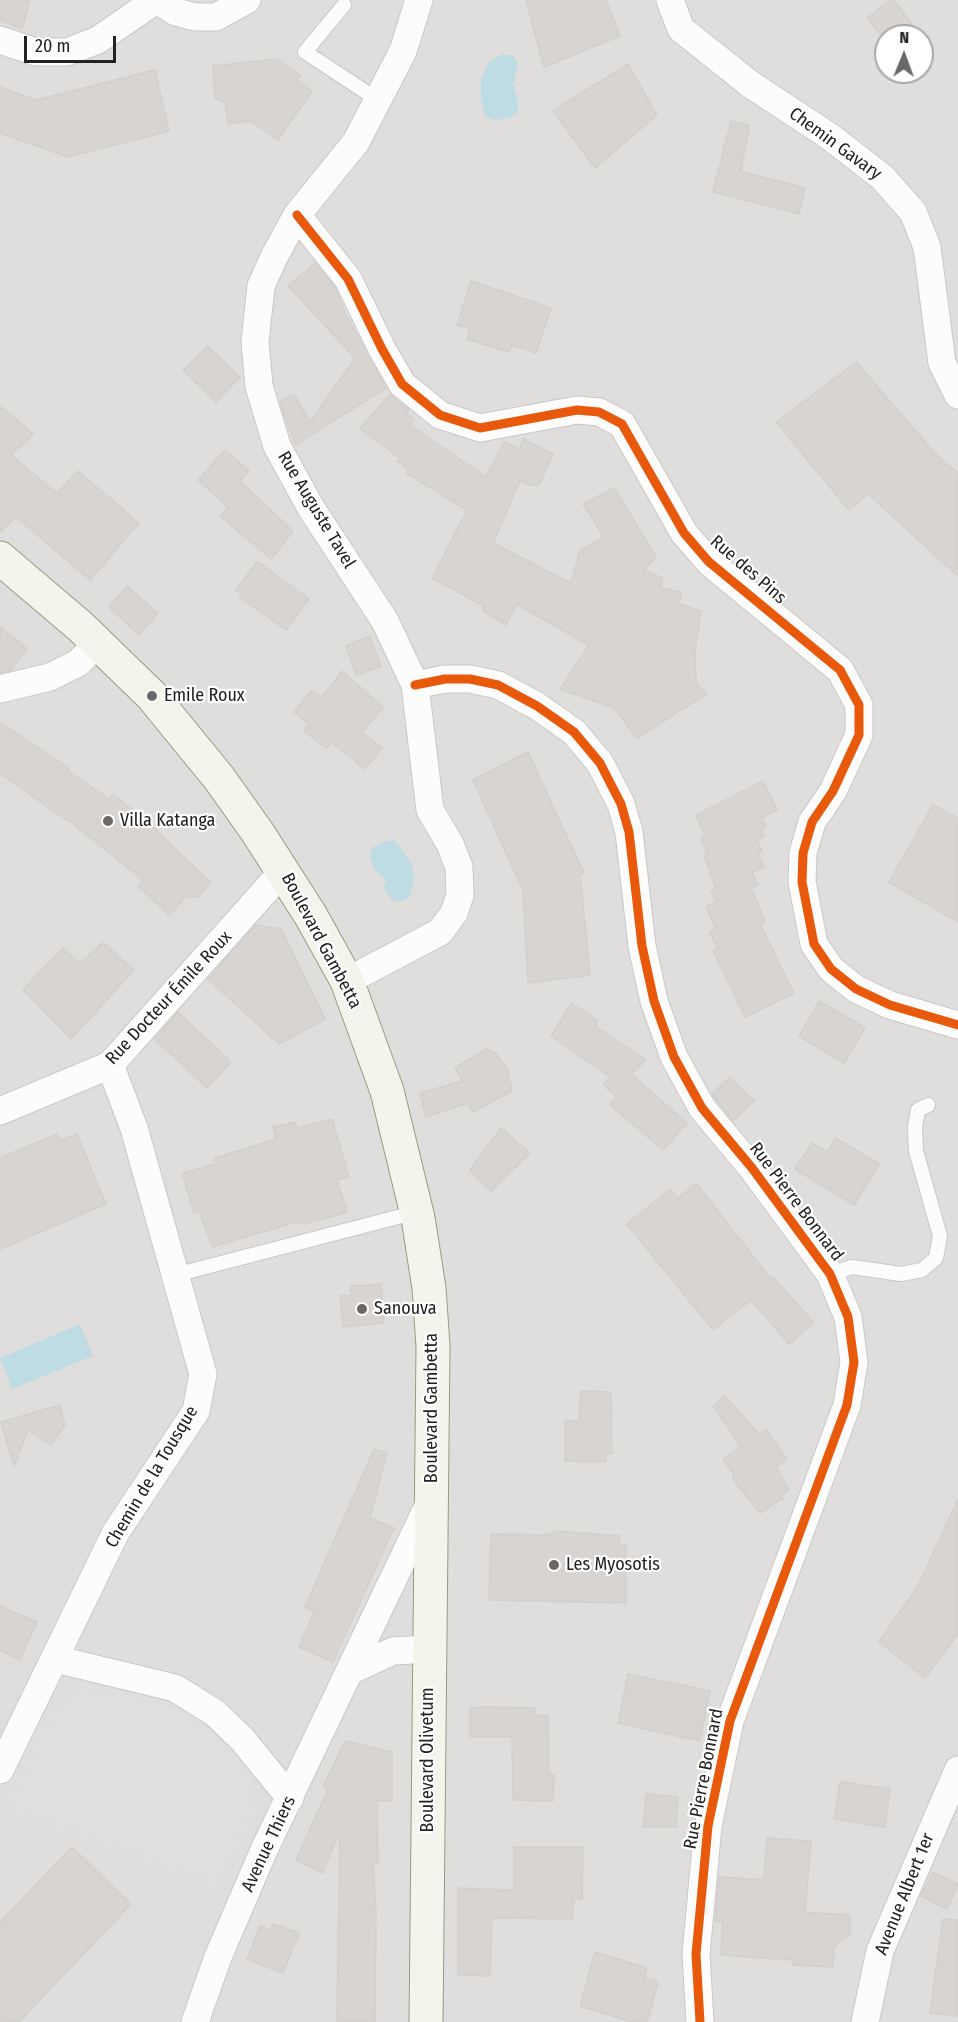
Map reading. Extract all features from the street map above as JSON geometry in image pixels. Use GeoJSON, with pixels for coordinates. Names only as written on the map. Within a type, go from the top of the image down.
{"type":"FeatureCollection","features":[{"type":"Feature","properties":{"kind":"main road","name":"Boulevard Gambetta"},"geometry":{"type":"LineString","coordinates":[[0,558],[98,643],[152,696],[191,743],[284,870],[346,981],[387,1091],[417,1212],[429,1288],[433,1346],[432,1498]]}},
{"type":"Feature","properties":{"kind":"main road","name":"Boulevard Olivetum"},"geometry":{"type":"LineString","coordinates":[[426,2022],[432,1498]]}},
{"type":"Feature","properties":{"kind":"street"},"geometry":{"type":"LineString","coordinates":[[0,40],[36,52],[67,52],[98,40],[157,0],[176,12],[216,17],[248,0]]}},
{"type":"Feature","properties":{"kind":"street","name":"Rue Auguste Tavel"},"geometry":{"type":"LineString","coordinates":[[346,981],[440,932],[454,914],[460,895],[459,867],[450,844],[430,810],[415,685],[385,621],[311,508],[277,446],[259,386],[255,342],[261,286],[297,215],[356,142],[403,51],[419,0]]}},
{"type":"Feature","properties":{"kind":"street","name":"Chemin Gavary"},"geometry":{"type":"LineString","coordinates":[[670,0],[681,28],[750,84],[829,136],[882,177],[913,212],[927,247],[942,363],[958,395]]}},
{"type":"Feature","properties":{"kind":"street","name":"Rue des Pins"},"geometry":{"type":"LineString","coordinates":[[297,215],[348,279],[382,350],[402,384],[440,416],[480,428],[577,410],[599,412],[622,424],[684,534],[709,562],[840,670],[859,705],[859,735],[832,791],[812,822],[803,853],[802,882],[814,944],[831,969],[856,989],[890,1005],[958,1025]]}},
{"type":"Feature","properties":{"kind":"street"},"geometry":{"type":"LineString","coordinates":[[0,689],[51,677],[78,663],[98,643]]}},
{"type":"Feature","properties":{"kind":"street","name":"Rue Pierre Bonnard"},"geometry":{"type":"LineString","coordinates":[[415,685],[444,679],[470,679],[498,685],[537,706],[574,732],[600,763],[621,804],[629,832],[642,946],[654,1001],[674,1057],[702,1108],[784,1210],[830,1274],[848,1317],[854,1362],[847,1405],[729,1721],[708,1826],[696,1954],[700,2022]]}},
{"type":"Feature","properties":{"kind":"street","name":"Rue Docteur Émile Roux"},"geometry":{"type":"LineString","coordinates":[[0,1111],[110,1065],[284,870]]}},
{"type":"Feature","properties":{"kind":"street","name":"Chemin de la Tousque"},"geometry":{"type":"LineString","coordinates":[[0,1770],[116,1532],[196,1411],[203,1374],[134,1128],[110,1065]]}},
{"type":"Feature","properties":{"kind":"street","name":"Avenue Thiers"},"geometry":{"type":"LineString","coordinates":[[195,2022],[218,1957],[264,1850],[432,1498]]}},
{"type":"Feature","properties":{"kind":"street"},"geometry":{"type":"LineString","coordinates":[[351,1670],[393,1651],[429,1648]]}},
{"type":"Feature","properties":{"kind":"street"},"geometry":{"type":"LineString","coordinates":[[55,1659],[175,1688],[215,1713],[242,1739],[290,1797]]}},
{"type":"Feature","properties":{"kind":"street","name":"Avenue Albert 1er"},"geometry":{"type":"LineString","coordinates":[[865,2022],[879,1951],[958,1770]]}},
{"type":"Feature","properties":{"kind":"lane"},"geometry":{"type":"LineString","coordinates":[[344,5],[305,52],[378,100]]}},
{"type":"Feature","properties":{"kind":"lane"},"geometry":{"type":"LineString","coordinates":[[830,1274],[852,1267],[901,1274],[922,1270],[936,1258],[940,1236],[916,1151],[915,1127],[918,1110],[927,1105]]}},
{"type":"Feature","properties":{"kind":"lane"},"geometry":{"type":"LineString","coordinates":[[175,1275],[417,1212]]}},
{"type":"Feature","properties":{"kind":"shaded area"},"geometry":{"type":"Polygon","coordinates":[[[0,0],[958,0],[958,2022],[0,2022],[0,0]]]}},
{"type":"Feature","properties":{"kind":"shaded area"},"geometry":{"type":"Polygon","coordinates":[[[92,1692],[127,1695],[192,1714],[249,1774],[254,1802],[217,1882],[10,1806],[40,1743],[64,1701],[92,1692]]]}},
{"type":"Feature","properties":{"kind":"water"},"geometry":{"type":"Polygon","coordinates":[[[503,54],[513,56],[518,63],[513,85],[518,100],[518,112],[509,118],[495,120],[485,117],[481,98],[481,79],[489,62],[503,54]]]}},
{"type":"Feature","properties":{"kind":"water"},"geometry":{"type":"Polygon","coordinates":[[[394,840],[412,864],[414,881],[409,898],[397,902],[392,900],[384,888],[386,880],[374,868],[370,857],[372,848],[383,842],[394,840]]]}},
{"type":"Feature","properties":{"kind":"water"},"geometry":{"type":"Polygon","coordinates":[[[80,1324],[93,1356],[12,1389],[0,1358],[80,1324]]]}},
{"type":"Feature","properties":{"kind":"building"},"geometry":{"type":"Polygon","coordinates":[[[0,0],[30,0],[22,29],[0,20],[0,0]]]}},
{"type":"Feature","properties":{"kind":"building"},"geometry":{"type":"Polygon","coordinates":[[[526,0],[606,0],[620,36],[544,67],[526,0]]]}},
{"type":"Feature","properties":{"kind":"building"},"geometry":{"type":"Polygon","coordinates":[[[890,0],[894,0],[912,24],[874,24],[874,26],[867,18],[890,0]]]}},
{"type":"Feature","properties":{"kind":"building"},"geometry":{"type":"Polygon","coordinates":[[[277,59],[300,76],[297,80],[312,91],[278,140],[250,121],[228,124],[225,102],[215,98],[213,66],[277,59]]]}},
{"type":"Feature","properties":{"kind":"building"},"geometry":{"type":"Polygon","coordinates":[[[628,64],[657,115],[595,168],[553,111],[628,64]]]}},
{"type":"Feature","properties":{"kind":"building"},"geometry":{"type":"Polygon","coordinates":[[[155,70],[169,131],[68,157],[0,133],[0,87],[36,100],[155,70]]]}},
{"type":"Feature","properties":{"kind":"building"},"geometry":{"type":"Polygon","coordinates":[[[731,121],[749,125],[741,172],[805,188],[799,214],[713,192],[731,121]]]}},
{"type":"Feature","properties":{"kind":"building"},"geometry":{"type":"Polygon","coordinates":[[[315,263],[335,287],[345,313],[386,388],[295,445],[280,402],[294,394],[310,422],[355,358],[288,286],[315,263]]]}},
{"type":"Feature","properties":{"kind":"building"},"geometry":{"type":"Polygon","coordinates":[[[471,281],[551,308],[536,353],[512,345],[509,352],[467,339],[470,329],[457,325],[471,281]]]}},
{"type":"Feature","properties":{"kind":"building"},"geometry":{"type":"Polygon","coordinates":[[[207,346],[240,377],[216,402],[183,370],[207,346]]]}},
{"type":"Feature","properties":{"kind":"building"},"geometry":{"type":"Polygon","coordinates":[[[856,362],[934,452],[958,474],[958,576],[868,494],[849,510],[776,422],[856,362]]]}},
{"type":"Feature","properties":{"kind":"building"},"geometry":{"type":"Polygon","coordinates":[[[390,394],[409,410],[406,414],[414,419],[410,425],[486,477],[504,442],[519,449],[524,439],[553,454],[539,485],[529,485],[520,481],[493,543],[571,583],[580,551],[604,537],[583,504],[614,488],[656,557],[644,570],[662,578],[661,588],[681,592],[679,604],[701,611],[695,652],[696,683],[706,694],[637,738],[614,708],[560,689],[589,645],[516,604],[506,625],[482,610],[484,606],[432,578],[467,510],[406,473],[408,469],[398,462],[401,459],[360,429],[390,394]]]}},
{"type":"Feature","properties":{"kind":"building"},"geometry":{"type":"Polygon","coordinates":[[[0,406],[34,434],[11,455],[57,493],[78,471],[139,523],[90,580],[16,517],[0,532],[0,406]]]}},
{"type":"Feature","properties":{"kind":"building"},"geometry":{"type":"Polygon","coordinates":[[[225,450],[249,471],[240,481],[293,531],[271,559],[220,516],[228,507],[198,480],[225,450]]]}},
{"type":"Feature","properties":{"kind":"building"},"geometry":{"type":"Polygon","coordinates":[[[257,561],[309,599],[286,630],[239,597],[242,594],[236,590],[257,561]]]}},
{"type":"Feature","properties":{"kind":"building"},"geometry":{"type":"Polygon","coordinates":[[[127,586],[158,613],[139,635],[109,607],[127,586]]]}},
{"type":"Feature","properties":{"kind":"building"},"geometry":{"type":"Polygon","coordinates":[[[0,627],[27,648],[11,670],[0,673],[0,627]]]}},
{"type":"Feature","properties":{"kind":"building"},"geometry":{"type":"Polygon","coordinates":[[[370,636],[381,666],[356,675],[346,646],[370,636]]]}},
{"type":"Feature","properties":{"kind":"building"},"geometry":{"type":"Polygon","coordinates":[[[342,671],[383,707],[362,732],[382,748],[365,769],[331,742],[326,748],[304,731],[309,724],[294,712],[312,690],[322,697],[342,671]]]}},
{"type":"Feature","properties":{"kind":"building"},"geometry":{"type":"Polygon","coordinates":[[[0,722],[69,768],[68,771],[109,799],[113,794],[151,825],[210,882],[198,897],[186,897],[169,915],[138,886],[143,880],[67,819],[0,773],[0,722]]]}},
{"type":"Feature","properties":{"kind":"building"},"geometry":{"type":"Polygon","coordinates":[[[528,752],[584,873],[580,874],[590,975],[528,983],[523,891],[473,780],[528,752]]]}},
{"type":"Feature","properties":{"kind":"building"},"geometry":{"type":"Polygon","coordinates":[[[763,781],[777,810],[762,818],[766,827],[761,830],[764,836],[757,841],[762,851],[758,853],[764,867],[752,872],[758,885],[751,888],[765,921],[760,924],[794,993],[745,1017],[713,951],[717,949],[710,932],[716,929],[706,907],[716,901],[711,891],[716,889],[704,855],[707,853],[701,839],[705,836],[696,815],[763,781]]]}},
{"type":"Feature","properties":{"kind":"building"},"geometry":{"type":"Polygon","coordinates":[[[933,805],[958,818],[958,922],[889,882],[933,805]]]}},
{"type":"Feature","properties":{"kind":"building"},"geometry":{"type":"Polygon","coordinates":[[[256,925],[281,929],[325,1019],[279,1044],[208,979],[256,925]]]}},
{"type":"Feature","properties":{"kind":"building"},"geometry":{"type":"Polygon","coordinates":[[[103,942],[134,970],[71,1039],[23,990],[63,948],[80,964],[103,942]]]}},
{"type":"Feature","properties":{"kind":"building"},"geometry":{"type":"Polygon","coordinates":[[[819,1001],[865,1028],[844,1063],[799,1036],[819,1001]]]}},
{"type":"Feature","properties":{"kind":"building"},"geometry":{"type":"Polygon","coordinates":[[[572,1003],[598,1021],[595,1026],[646,1060],[631,1074],[687,1123],[663,1150],[610,1105],[617,1097],[603,1085],[610,1077],[551,1036],[572,1003]]]}},
{"type":"Feature","properties":{"kind":"building"},"geometry":{"type":"Polygon","coordinates":[[[178,1012],[231,1062],[207,1088],[155,1039],[178,1012]]]}},
{"type":"Feature","properties":{"kind":"building"},"geometry":{"type":"Polygon","coordinates":[[[486,1049],[496,1053],[507,1069],[512,1091],[473,1112],[468,1103],[426,1117],[420,1093],[463,1081],[455,1068],[486,1049]]]}},
{"type":"Feature","properties":{"kind":"building"},"geometry":{"type":"Polygon","coordinates":[[[730,1077],[754,1101],[733,1121],[712,1094],[730,1077]]]}},
{"type":"Feature","properties":{"kind":"building"},"geometry":{"type":"Polygon","coordinates":[[[332,1119],[349,1177],[337,1180],[347,1212],[304,1224],[296,1222],[212,1247],[199,1211],[194,1212],[182,1174],[217,1163],[215,1158],[276,1139],[273,1127],[295,1122],[297,1128],[332,1119]]]}},
{"type":"Feature","properties":{"kind":"building"},"geometry":{"type":"Polygon","coordinates":[[[501,1128],[530,1153],[491,1191],[470,1170],[501,1128]]]}},
{"type":"Feature","properties":{"kind":"building"},"geometry":{"type":"Polygon","coordinates":[[[57,1134],[60,1141],[77,1134],[106,1204],[0,1249],[0,1158],[57,1134]]]}},
{"type":"Feature","properties":{"kind":"building"},"geometry":{"type":"Polygon","coordinates":[[[836,1138],[879,1164],[854,1205],[795,1169],[812,1143],[827,1152],[836,1138]]]}},
{"type":"Feature","properties":{"kind":"building"},"geometry":{"type":"Polygon","coordinates":[[[696,1183],[770,1278],[773,1277],[814,1323],[789,1344],[751,1300],[713,1330],[627,1224],[670,1189],[678,1198],[696,1183]]]}},
{"type":"Feature","properties":{"kind":"building","name":"Sanouva"},"geometry":{"type":"Polygon","coordinates":[[[381,1284],[384,1323],[343,1327],[340,1296],[351,1295],[350,1286],[381,1284]]]}},
{"type":"Feature","properties":{"kind":"building"},"geometry":{"type":"Polygon","coordinates":[[[581,1391],[611,1392],[612,1454],[606,1454],[606,1462],[565,1461],[565,1420],[579,1421],[581,1391]]]}},
{"type":"Feature","properties":{"kind":"building"},"geometry":{"type":"Polygon","coordinates":[[[725,1396],[759,1434],[766,1429],[786,1459],[776,1467],[789,1490],[781,1496],[783,1498],[760,1513],[732,1478],[735,1476],[723,1459],[741,1446],[713,1406],[725,1396]]]}},
{"type":"Feature","properties":{"kind":"building"},"geometry":{"type":"Polygon","coordinates":[[[60,1405],[65,1425],[51,1445],[28,1430],[14,1466],[1,1422],[60,1405]]]}},
{"type":"Feature","properties":{"kind":"building"},"geometry":{"type":"Polygon","coordinates":[[[374,1449],[387,1453],[370,1518],[394,1528],[333,1662],[299,1647],[314,1612],[305,1607],[374,1449]]]}},
{"type":"Feature","properties":{"kind":"building"},"geometry":{"type":"Polygon","coordinates":[[[958,1499],[958,1634],[925,1678],[879,1642],[919,1584],[958,1499]]]}},
{"type":"Feature","properties":{"kind":"building","name":"Les Myosotis"},"geometry":{"type":"Polygon","coordinates":[[[556,1531],[620,1536],[619,1546],[626,1546],[626,1603],[489,1600],[491,1534],[549,1535],[556,1531]]]}},
{"type":"Feature","properties":{"kind":"building"},"geometry":{"type":"Polygon","coordinates":[[[0,1606],[37,1622],[20,1660],[0,1650],[0,1606]]]}},
{"type":"Feature","properties":{"kind":"building"},"geometry":{"type":"Polygon","coordinates":[[[628,1674],[710,1691],[700,1741],[618,1723],[628,1674]]]}},
{"type":"Feature","properties":{"kind":"building"},"geometry":{"type":"Polygon","coordinates":[[[482,1707],[535,1708],[535,1715],[548,1716],[549,1775],[554,1775],[553,1801],[513,1800],[512,1737],[470,1737],[470,1709],[482,1707]]]}},
{"type":"Feature","properties":{"kind":"building"},"geometry":{"type":"Polygon","coordinates":[[[345,1741],[392,1752],[392,1801],[377,1801],[378,1864],[373,1864],[376,1910],[375,2022],[337,2022],[340,1830],[323,1873],[296,1860],[328,1789],[323,1787],[345,1741]]]}},
{"type":"Feature","properties":{"kind":"building"},"geometry":{"type":"Polygon","coordinates":[[[840,1782],[890,1789],[885,1827],[834,1819],[840,1782]]]}},
{"type":"Feature","properties":{"kind":"building"},"geometry":{"type":"Polygon","coordinates":[[[646,1794],[678,1797],[676,1827],[643,1827],[646,1794]]]}},
{"type":"Feature","properties":{"kind":"building"},"geometry":{"type":"Polygon","coordinates":[[[767,1838],[811,1841],[805,1912],[850,1915],[850,1934],[835,1946],[832,1967],[792,1965],[793,1960],[721,1955],[723,1921],[715,1921],[719,1877],[764,1880],[767,1838]]]}},
{"type":"Feature","properties":{"kind":"building"},"geometry":{"type":"Polygon","coordinates":[[[72,1847],[131,1904],[19,2022],[0,2022],[0,1922],[72,1847]]]}},
{"type":"Feature","properties":{"kind":"building"},"geometry":{"type":"Polygon","coordinates":[[[514,1847],[583,1847],[582,1899],[574,1899],[572,1919],[492,1918],[490,1976],[458,1975],[458,1888],[514,1890],[514,1847]]]}},
{"type":"Feature","properties":{"kind":"building"},"geometry":{"type":"Polygon","coordinates":[[[933,1872],[958,1884],[947,1909],[921,1896],[933,1872]]]}},
{"type":"Feature","properties":{"kind":"building"},"geometry":{"type":"Polygon","coordinates":[[[943,1919],[958,1920],[958,2016],[930,2013],[943,1919]]]}},
{"type":"Feature","properties":{"kind":"building"},"geometry":{"type":"Polygon","coordinates":[[[273,1924],[299,1933],[283,1973],[247,1959],[260,1926],[271,1930],[273,1924]]]}},
{"type":"Feature","properties":{"kind":"building"},"geometry":{"type":"Polygon","coordinates":[[[595,1952],[647,1968],[644,1978],[658,1982],[647,2022],[632,2022],[580,2006],[595,1952]]]}},
{"type":"Feature","properties":{"kind":"cycle path"},"geometry":{"type":"LineString","coordinates":[[297,215],[348,279],[402,384],[440,415],[480,428],[577,410],[599,412],[622,424],[684,533],[709,562],[840,670],[859,705],[859,735],[833,791],[812,822],[803,853],[802,882],[814,944],[831,969],[856,989],[890,1005],[958,1025]]}},
{"type":"Feature","properties":{"kind":"cycle path"},"geometry":{"type":"LineString","coordinates":[[415,685],[445,679],[470,679],[498,685],[537,706],[574,732],[600,763],[621,804],[629,832],[642,946],[654,1001],[674,1057],[702,1108],[752,1168],[830,1274],[848,1317],[854,1362],[847,1405],[730,1721],[708,1826],[696,1954],[700,2022]]}},
{"type":"Feature","properties":{"kind":"place","name":"Emile Roux"},"geometry":{"type":"Point","coordinates":[152,696]}},
{"type":"Feature","properties":{"kind":"place","name":"Villa Katanga"},"geometry":{"type":"Point","coordinates":[108,821]}},
{"type":"Feature","properties":{"kind":"place","name":"Sanouva"},"geometry":{"type":"Point","coordinates":[362,1309]}},
{"type":"Feature","properties":{"kind":"place","name":"Les Myosotis"},"geometry":{"type":"Point","coordinates":[554,1565]}}]}
